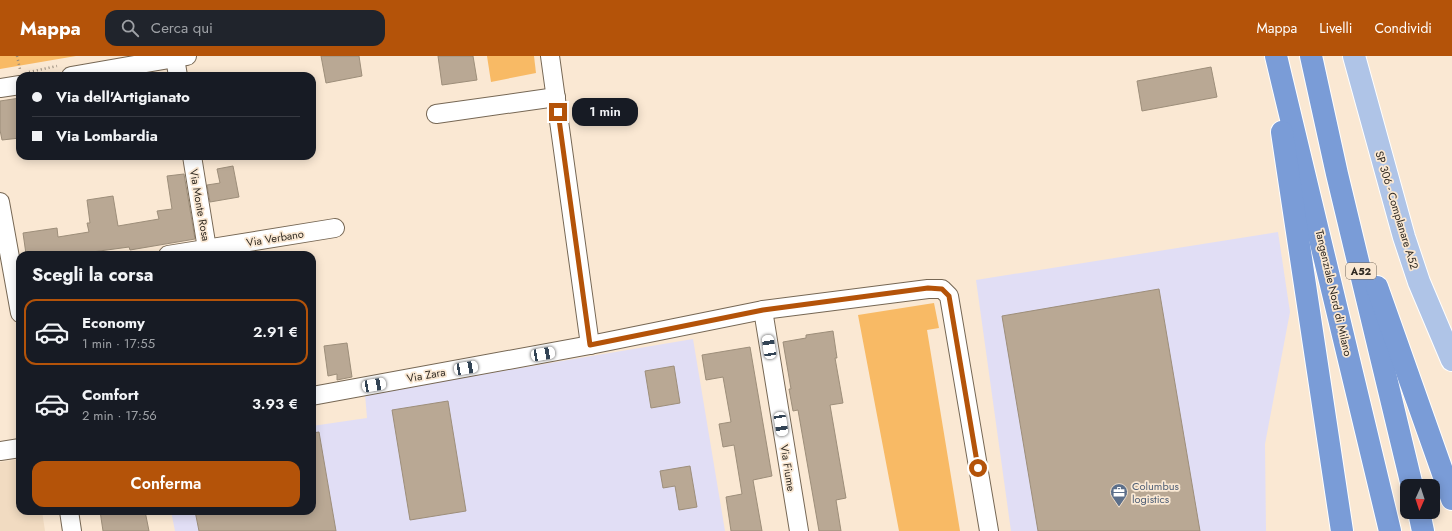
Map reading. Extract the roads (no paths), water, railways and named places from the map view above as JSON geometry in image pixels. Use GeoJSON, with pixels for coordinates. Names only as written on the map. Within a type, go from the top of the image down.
{"type":"FeatureCollection","features":[{"type":"Feature","properties":{"kind":"highway"},"geometry":{"type":"LineString","coordinates":[[1270,56],[1342,531]]}},
{"type":"Feature","properties":{"kind":"highway","name":"Tangenziale Nord di Milano"},"geometry":{"type":"LineString","coordinates":[[1276,56],[1390,531]]}},
{"type":"Feature","properties":{"kind":"highway","name":"A52"},"geometry":{"type":"LineString","coordinates":[[1311,56],[1337,174],[1410,479]]}},
{"type":"Feature","properties":{"kind":"highway"},"geometry":{"type":"LineString","coordinates":[[1337,174],[1452,499]]}},
{"type":"Feature","properties":{"kind":"highway"},"geometry":{"type":"LineString","coordinates":[[1420,519],[1423,531]]}},
{"type":"Feature","properties":{"kind":"main road","name":"SP 306 - Complanare A52"},"geometry":{"type":"LineString","coordinates":[[1354,56],[1404,237],[1419,282],[1452,360]]}},
{"type":"Feature","properties":{"kind":"street"},"geometry":{"type":"LineString","coordinates":[[550,56],[590,345]]}},
{"type":"Feature","properties":{"kind":"street"},"geometry":{"type":"LineString","coordinates":[[94,72],[181,57],[179,72]]}},
{"type":"Feature","properties":{"kind":"street"},"geometry":{"type":"LineString","coordinates":[[0,88],[16,81]]}},
{"type":"Feature","properties":{"kind":"street"},"geometry":{"type":"LineString","coordinates":[[436,114],[556,97]]}},
{"type":"Feature","properties":{"kind":"street","name":"Via Monte Rosa"},"geometry":{"type":"LineString","coordinates":[[193,160],[208,251]]}},
{"type":"Feature","properties":{"kind":"street"},"geometry":{"type":"LineString","coordinates":[[0,202],[11,280],[16,298]]}},
{"type":"Feature","properties":{"kind":"street","name":"Via Verbano"},"geometry":{"type":"LineString","coordinates":[[213,251],[335,228]]}},
{"type":"Feature","properties":{"kind":"street","name":"Via Zara"},"geometry":{"type":"LineString","coordinates":[[316,395],[590,345],[763,310],[928,288],[942,289],[949,296],[989,531]]}},
{"type":"Feature","properties":{"kind":"street","name":"Via Fiume"},"geometry":{"type":"LineString","coordinates":[[763,310],[799,531]]}},
{"type":"Feature","properties":{"kind":"street"},"geometry":{"type":"LineString","coordinates":[[0,451],[16,449]]}},
{"type":"Feature","properties":{"kind":"street"},"geometry":{"type":"LineString","coordinates":[[69,515],[72,531]]}},
{"type":"Feature","properties":{"kind":"place","name":"Columbus logistics"},"geometry":{"type":"Point","coordinates":[1119,507]}}]}
